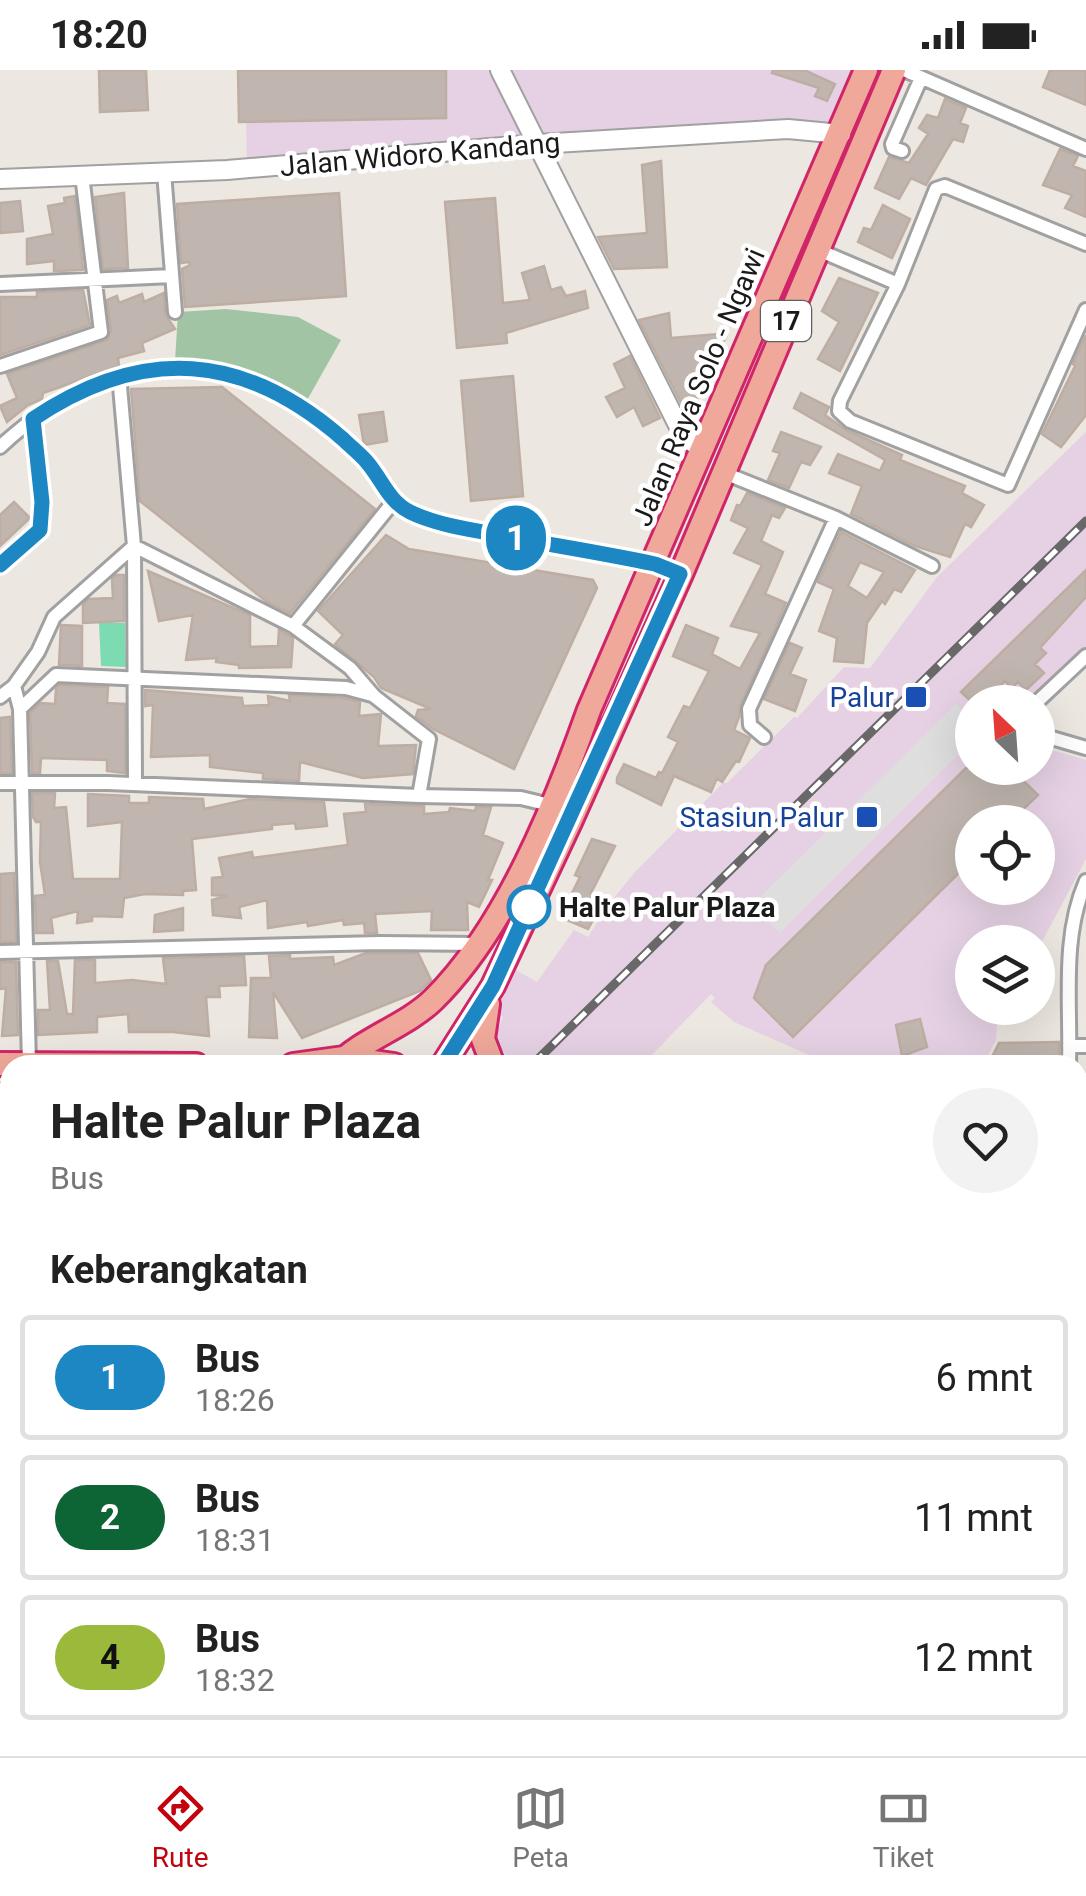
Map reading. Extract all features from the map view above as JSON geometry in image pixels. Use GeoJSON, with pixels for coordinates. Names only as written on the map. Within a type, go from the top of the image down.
{"type":"FeatureCollection","features":[{"type":"Feature","properties":{"kind":"highway","name":"Jalan Raya Solo - Ngawi"},"geometry":{"type":"LineString","coordinates":[[353,1055],[428,1005],[466,965],[555,806],[589,710],[866,70]]}},
{"type":"Feature","properties":{"kind":"highway","name":"Jalan Raya Solo - Ngawi"},"geometry":{"type":"LineString","coordinates":[[449,1055],[493,986],[680,574],[894,70]]}},
{"type":"Feature","properties":{"kind":"highway"},"geometry":{"type":"LineString","coordinates":[[490,1055],[483,1039],[484,1014],[493,986]]}},
{"type":"Feature","properties":{"kind":"street"},"geometry":{"type":"LineString","coordinates":[[500,70],[683,435],[701,448]]}},
{"type":"Feature","properties":{"kind":"street"},"geometry":{"type":"LineString","coordinates":[[904,70],[1086,149]]}},
{"type":"Feature","properties":{"kind":"street"},"geometry":{"type":"LineString","coordinates":[[902,151],[892,146],[921,78]]}},
{"type":"Feature","properties":{"kind":"street","name":"Jalan Widoro Kandang"},"geometry":{"type":"LineString","coordinates":[[0,179],[228,170],[538,144],[788,129],[840,134]]}},
{"type":"Feature","properties":{"kind":"street"},"geometry":{"type":"LineString","coordinates":[[164,172],[175,312]]}},
{"type":"Feature","properties":{"kind":"street"},"geometry":{"type":"LineString","coordinates":[[0,366],[101,332],[82,175]]}},
{"type":"Feature","properties":{"kind":"street"},"geometry":{"type":"LineString","coordinates":[[1086,244],[940,187],[932,192],[898,284],[840,400],[839,412],[1008,485],[1086,312]]}},
{"type":"Feature","properties":{"kind":"street"},"geometry":{"type":"LineString","coordinates":[[816,249],[898,284]]}},
{"type":"Feature","properties":{"kind":"street"},"geometry":{"type":"LineString","coordinates":[[0,284],[172,276]]}},
{"type":"Feature","properties":{"kind":"street"},"geometry":{"type":"LineString","coordinates":[[0,448],[23,426],[57,403],[120,374],[178,368],[226,372],[312,414],[367,462],[394,502],[427,519],[655,564],[680,574]]}},
{"type":"Feature","properties":{"kind":"street"},"geometry":{"type":"LineString","coordinates":[[120,374],[134,546],[136,784]]}},
{"type":"Feature","properties":{"kind":"street"},"geometry":{"type":"LineString","coordinates":[[722,472],[836,518],[932,566]]}},
{"type":"Feature","properties":{"kind":"street"},"geometry":{"type":"LineString","coordinates":[[293,626],[394,502]]}},
{"type":"Feature","properties":{"kind":"street"},"geometry":{"type":"LineString","coordinates":[[764,737],[750,724],[749,709],[836,518]]}},
{"type":"Feature","properties":{"kind":"street"},"geometry":{"type":"LineString","coordinates":[[134,546],[293,626],[350,668],[374,696],[429,739],[419,796]]}},
{"type":"Feature","properties":{"kind":"street"},"geometry":{"type":"LineString","coordinates":[[0,697],[14,686],[38,652],[54,617],[134,546]]}},
{"type":"Feature","properties":{"kind":"street"},"geometry":{"type":"LineString","coordinates":[[1055,685],[1086,656]]}},
{"type":"Feature","properties":{"kind":"street"},"geometry":{"type":"LineString","coordinates":[[20,709],[56,674],[346,688],[374,696]]}},
{"type":"Feature","properties":{"kind":"street"},"geometry":{"type":"LineString","coordinates":[[14,686],[20,709],[29,1055]]}},
{"type":"Feature","properties":{"kind":"street"},"geometry":{"type":"LineString","coordinates":[[1055,739],[1086,748]]}},
{"type":"Feature","properties":{"kind":"street"},"geometry":{"type":"LineString","coordinates":[[0,783],[521,798],[555,806]]}},
{"type":"Feature","properties":{"kind":"street"},"geometry":{"type":"LineString","coordinates":[[1069,1055],[1069,952],[1074,908],[1086,881]]}},
{"type":"Feature","properties":{"kind":"street"},"geometry":{"type":"LineString","coordinates":[[0,952],[480,944]]}},
{"type":"Feature","properties":{"kind":"street"},"geometry":{"type":"LineString","coordinates":[[1069,952],[1086,953]]}},
{"type":"Feature","properties":{"kind":"street"},"geometry":{"type":"LineString","coordinates":[[1069,1046],[1086,1046]]}},
{"type":"Feature","properties":{"kind":"shaded area"},"geometry":{"type":"Polygon","coordinates":[[[245,70],[867,70],[844,130],[247,168],[245,70]]]}},
{"type":"Feature","properties":{"kind":"shaded area","name":"Stasiun Palur"},"geometry":{"type":"Polygon","coordinates":[[[1086,432],[1086,651],[1050,685],[955,685],[955,785],[1055,785],[1055,751],[1086,760],[1086,859],[1051,925],[955,925],[955,1025],[997,1025],[996,1040],[988,1055],[809,1055],[734,1022],[711,1002],[715,998],[711,994],[652,1055],[506,1055],[495,1038],[503,1017],[496,1013],[516,970],[537,982],[574,930],[588,937],[635,872],[724,782],[797,718],[844,667],[870,668],[937,577],[1086,432]]]}},
{"type":"Feature","properties":{"kind":"shaded area"},"geometry":{"type":"Polygon","coordinates":[[[955,705],[955,758],[780,933],[751,906],[955,705]]]}},
{"type":"Feature","properties":{"kind":"green space"},"geometry":{"type":"Polygon","coordinates":[[[226,309],[298,317],[341,340],[306,402],[233,365],[175,361],[178,312],[226,309]]]}},
{"type":"Feature","properties":{"kind":"green space"},"geometry":{"type":"Polygon","coordinates":[[[99,623],[125,623],[126,667],[101,666],[99,623]]]}},
{"type":"Feature","properties":{"kind":"building"},"geometry":{"type":"Polygon","coordinates":[[[99,70],[146,70],[148,110],[100,112],[99,70]]]}},
{"type":"Feature","properties":{"kind":"building"},"geometry":{"type":"Polygon","coordinates":[[[238,70],[446,70],[446,118],[239,122],[238,70]]]}},
{"type":"Feature","properties":{"kind":"building"},"geometry":{"type":"Polygon","coordinates":[[[804,70],[835,84],[827,101],[815,96],[819,88],[772,73],[804,70]]]}},
{"type":"Feature","properties":{"kind":"building"},"geometry":{"type":"Polygon","coordinates":[[[1050,70],[1086,70],[1086,105],[1043,87],[1050,70]]]}},
{"type":"Feature","properties":{"kind":"building"},"geometry":{"type":"Polygon","coordinates":[[[945,99],[966,108],[960,123],[968,126],[963,142],[953,139],[926,185],[911,178],[899,199],[875,188],[889,157],[909,163],[928,134],[919,128],[927,115],[938,118],[945,99]]]}},
{"type":"Feature","properties":{"kind":"building"},"geometry":{"type":"Polygon","coordinates":[[[1060,149],[1078,156],[1073,166],[1086,171],[1086,217],[1065,208],[1072,195],[1043,185],[1060,149]]]}},
{"type":"Feature","properties":{"kind":"building"},"geometry":{"type":"Polygon","coordinates":[[[661,161],[667,267],[614,269],[598,237],[647,233],[642,165],[661,161]]]}},
{"type":"Feature","properties":{"kind":"building"},"geometry":{"type":"Polygon","coordinates":[[[124,193],[128,268],[103,269],[95,197],[124,193]]]}},
{"type":"Feature","properties":{"kind":"building"},"geometry":{"type":"Polygon","coordinates":[[[339,193],[346,296],[185,307],[182,269],[190,265],[181,263],[177,204],[339,193]]]}},
{"type":"Feature","properties":{"kind":"building"},"geometry":{"type":"Polygon","coordinates":[[[75,196],[83,270],[54,271],[54,261],[27,264],[27,239],[53,234],[48,206],[65,203],[64,198],[75,196]]]}},
{"type":"Feature","properties":{"kind":"building"},"geometry":{"type":"Polygon","coordinates":[[[495,198],[503,303],[530,300],[522,273],[544,266],[551,290],[561,287],[566,296],[585,291],[588,308],[506,333],[507,343],[457,348],[445,202],[495,198]]]}},
{"type":"Feature","properties":{"kind":"building"},"geometry":{"type":"Polygon","coordinates":[[[20,201],[23,231],[0,233],[0,203],[20,201]]]}},
{"type":"Feature","properties":{"kind":"building"},"geometry":{"type":"Polygon","coordinates":[[[883,205],[910,219],[892,258],[858,242],[864,228],[871,230],[883,205]]]}},
{"type":"Feature","properties":{"kind":"building"},"geometry":{"type":"Polygon","coordinates":[[[839,278],[878,293],[840,371],[818,359],[839,322],[822,311],[839,278]]]}},
{"type":"Feature","properties":{"kind":"building"},"geometry":{"type":"Polygon","coordinates":[[[83,290],[90,325],[0,355],[0,297],[37,297],[37,292],[83,290]]]}},
{"type":"Feature","properties":{"kind":"building"},"geometry":{"type":"Polygon","coordinates":[[[164,293],[165,314],[175,329],[142,343],[144,351],[118,358],[119,365],[111,369],[43,393],[42,399],[7,422],[0,406],[17,398],[7,374],[107,340],[111,331],[107,300],[117,296],[119,303],[142,294],[144,302],[164,293]]]}},
{"type":"Feature","properties":{"kind":"building"},"geometry":{"type":"Polygon","coordinates":[[[669,313],[671,338],[719,334],[726,337],[689,419],[639,320],[669,313]]]}},
{"type":"Feature","properties":{"kind":"building"},"geometry":{"type":"Polygon","coordinates":[[[1086,335],[1086,415],[1061,447],[1042,434],[1086,335]]]}},
{"type":"Feature","properties":{"kind":"building"},"geometry":{"type":"Polygon","coordinates":[[[630,356],[660,418],[643,426],[634,407],[617,417],[606,397],[625,388],[614,364],[630,356]]]}},
{"type":"Feature","properties":{"kind":"building"},"geometry":{"type":"Polygon","coordinates":[[[513,376],[523,496],[471,501],[461,381],[513,376]]]}},
{"type":"Feature","properties":{"kind":"building"},"geometry":{"type":"Polygon","coordinates":[[[222,387],[375,509],[290,613],[267,602],[140,501],[131,389],[222,387]]]}},
{"type":"Feature","properties":{"kind":"building"},"geometry":{"type":"Polygon","coordinates":[[[801,393],[829,407],[825,415],[846,430],[902,455],[900,460],[965,486],[962,493],[984,505],[971,527],[965,524],[950,557],[915,546],[851,514],[862,486],[829,473],[838,454],[880,471],[885,460],[794,408],[801,393]]]}},
{"type":"Feature","properties":{"kind":"building"},"geometry":{"type":"Polygon","coordinates":[[[383,412],[387,441],[364,445],[359,415],[383,412]]]}},
{"type":"Feature","properties":{"kind":"building"},"geometry":{"type":"Polygon","coordinates":[[[781,432],[821,447],[810,465],[801,462],[789,488],[768,480],[780,453],[773,451],[781,432]]]}},
{"type":"Feature","properties":{"kind":"building"},"geometry":{"type":"Polygon","coordinates":[[[747,493],[785,508],[779,518],[772,515],[761,541],[783,552],[765,594],[786,603],[740,706],[734,730],[750,738],[739,762],[722,782],[717,778],[711,792],[674,776],[661,805],[617,783],[617,778],[624,764],[656,778],[678,742],[668,737],[684,706],[690,708],[709,671],[673,656],[686,625],[718,638],[712,654],[740,669],[760,633],[731,626],[762,565],[734,553],[748,528],[731,520],[747,493]]]}},
{"type":"Feature","properties":{"kind":"building"},"geometry":{"type":"Polygon","coordinates":[[[14,502],[30,518],[0,546],[0,515],[14,502]]]}},
{"type":"Feature","properties":{"kind":"building"},"geometry":{"type":"Polygon","coordinates":[[[841,532],[915,570],[901,592],[894,589],[867,623],[863,663],[834,661],[837,638],[819,631],[834,589],[818,582],[841,532]],[[860,562],[848,586],[867,598],[884,572],[860,562]]]}},
{"type":"Feature","properties":{"kind":"building"},"geometry":{"type":"Polygon","coordinates":[[[386,535],[409,549],[593,580],[597,588],[514,769],[433,729],[416,716],[418,710],[431,709],[381,688],[374,677],[335,644],[343,635],[318,611],[386,535]]]}},
{"type":"Feature","properties":{"kind":"building"},"geometry":{"type":"Polygon","coordinates":[[[1086,570],[1086,597],[1040,648],[1046,653],[1035,664],[1044,673],[1031,685],[1009,685],[1005,681],[1001,685],[968,685],[1086,570]]]}},
{"type":"Feature","properties":{"kind":"building"},"geometry":{"type":"Polygon","coordinates":[[[148,571],[250,615],[250,647],[278,646],[279,630],[293,638],[291,667],[239,668],[216,662],[217,658],[186,660],[193,615],[159,621],[148,571]]]}},
{"type":"Feature","properties":{"kind":"building"},"geometry":{"type":"Polygon","coordinates":[[[124,575],[124,621],[83,623],[83,604],[89,599],[113,598],[112,579],[124,575]]]}},
{"type":"Feature","properties":{"kind":"building"},"geometry":{"type":"Polygon","coordinates":[[[61,625],[82,626],[82,666],[59,665],[61,625]]]}},
{"type":"Feature","properties":{"kind":"building"},"geometry":{"type":"Polygon","coordinates":[[[790,643],[802,648],[790,674],[806,680],[795,711],[764,699],[790,643]]]}},
{"type":"Feature","properties":{"kind":"building"},"geometry":{"type":"Polygon","coordinates":[[[60,685],[108,687],[107,703],[125,704],[125,773],[107,771],[107,760],[41,758],[40,773],[32,773],[30,713],[41,703],[55,704],[60,685]]]}},
{"type":"Feature","properties":{"kind":"building"},"geometry":{"type":"Polygon","coordinates":[[[145,690],[242,698],[243,706],[269,705],[268,696],[290,701],[289,695],[360,702],[359,716],[381,714],[378,746],[416,745],[413,774],[363,778],[300,762],[299,781],[263,779],[263,773],[210,767],[210,755],[151,757],[153,705],[145,706],[145,690]]]}},
{"type":"Feature","properties":{"kind":"building"},"geometry":{"type":"Polygon","coordinates":[[[10,717],[12,773],[0,773],[0,718],[10,717]]]}},
{"type":"Feature","properties":{"kind":"building"},"geometry":{"type":"Polygon","coordinates":[[[955,779],[955,785],[1028,785],[1038,795],[1028,805],[955,805],[955,877],[793,1037],[754,998],[766,965],[955,779]]]}},
{"type":"Feature","properties":{"kind":"building"},"geometry":{"type":"Polygon","coordinates":[[[32,793],[55,793],[54,808],[66,807],[73,879],[120,879],[122,822],[88,826],[88,794],[129,796],[129,803],[149,803],[149,797],[203,799],[204,809],[250,799],[324,802],[327,826],[296,829],[295,823],[272,825],[272,829],[192,839],[196,890],[183,891],[183,895],[124,898],[122,917],[92,916],[92,921],[77,923],[78,911],[51,918],[53,933],[36,933],[35,896],[45,895],[40,862],[41,822],[33,817],[32,793]]]}},
{"type":"Feature","properties":{"kind":"building"},"geometry":{"type":"Polygon","coordinates":[[[365,804],[424,806],[424,814],[449,812],[450,808],[475,811],[476,807],[491,807],[483,835],[503,843],[479,907],[467,902],[468,930],[431,930],[432,911],[375,914],[377,933],[365,933],[364,923],[344,925],[343,920],[268,928],[267,900],[239,907],[241,918],[213,915],[212,900],[227,896],[212,895],[212,878],[223,877],[219,858],[252,852],[253,858],[348,845],[344,814],[366,812],[365,804]]]}},
{"type":"Feature","properties":{"kind":"building"},"geometry":{"type":"Polygon","coordinates":[[[592,839],[615,846],[591,893],[604,900],[588,929],[560,917],[580,877],[575,875],[592,839]]]}},
{"type":"Feature","properties":{"kind":"building"},"geometry":{"type":"Polygon","coordinates":[[[14,873],[16,942],[0,942],[0,874],[14,873]]]}},
{"type":"Feature","properties":{"kind":"building"},"geometry":{"type":"Polygon","coordinates":[[[183,908],[183,930],[154,932],[155,915],[183,908]]]}},
{"type":"Feature","properties":{"kind":"building"},"geometry":{"type":"Polygon","coordinates":[[[366,953],[418,953],[431,980],[420,991],[302,1038],[273,992],[277,1038],[249,1037],[251,978],[271,978],[269,956],[333,957],[334,965],[366,953]]]}},
{"type":"Feature","properties":{"kind":"building"},"geometry":{"type":"Polygon","coordinates":[[[244,956],[246,985],[219,986],[220,997],[206,997],[209,1036],[129,1032],[128,1014],[97,1017],[97,1032],[38,1035],[38,1010],[50,1010],[47,961],[58,961],[67,1014],[73,1014],[75,960],[95,960],[95,983],[132,980],[166,984],[163,958],[244,956]]]}},
{"type":"Feature","properties":{"kind":"building"},"geometry":{"type":"Polygon","coordinates":[[[0,962],[16,962],[18,1035],[2,1036],[6,988],[0,989],[0,962]]]}},
{"type":"Feature","properties":{"kind":"building"},"geometry":{"type":"Polygon","coordinates":[[[920,1019],[927,1047],[902,1055],[896,1025],[920,1019]]]}},
{"type":"Feature","properties":{"kind":"building"},"geometry":{"type":"Polygon","coordinates":[[[1059,1042],[1059,1055],[993,1055],[999,1043],[1059,1042]]]}},
{"type":"Feature","properties":{"kind":"railway"},"geometry":{"type":"LineString","coordinates":[[542,1055],[1086,521]]}},
{"type":"Feature","properties":{"kind":"bus line","name":"1"},"geometry":{"type":"LineString","coordinates":[[0,565],[40,530],[42,502],[33,419],[83,388],[120,374],[178,368],[226,372],[312,414],[367,462],[394,502],[427,519],[655,564],[680,574],[493,986],[451,1055]]}},
{"type":"Feature","properties":{"kind":"place","name":"Palur"},"geometry":{"type":"Point","coordinates":[916,697]}},
{"type":"Feature","properties":{"kind":"place","name":"Stasiun Palur"},"geometry":{"type":"Point","coordinates":[867,817]}},
{"type":"Feature","properties":{"kind":"place","name":"Halte Palur Plaza"},"geometry":{"type":"Point","coordinates":[529,907]}}]}
